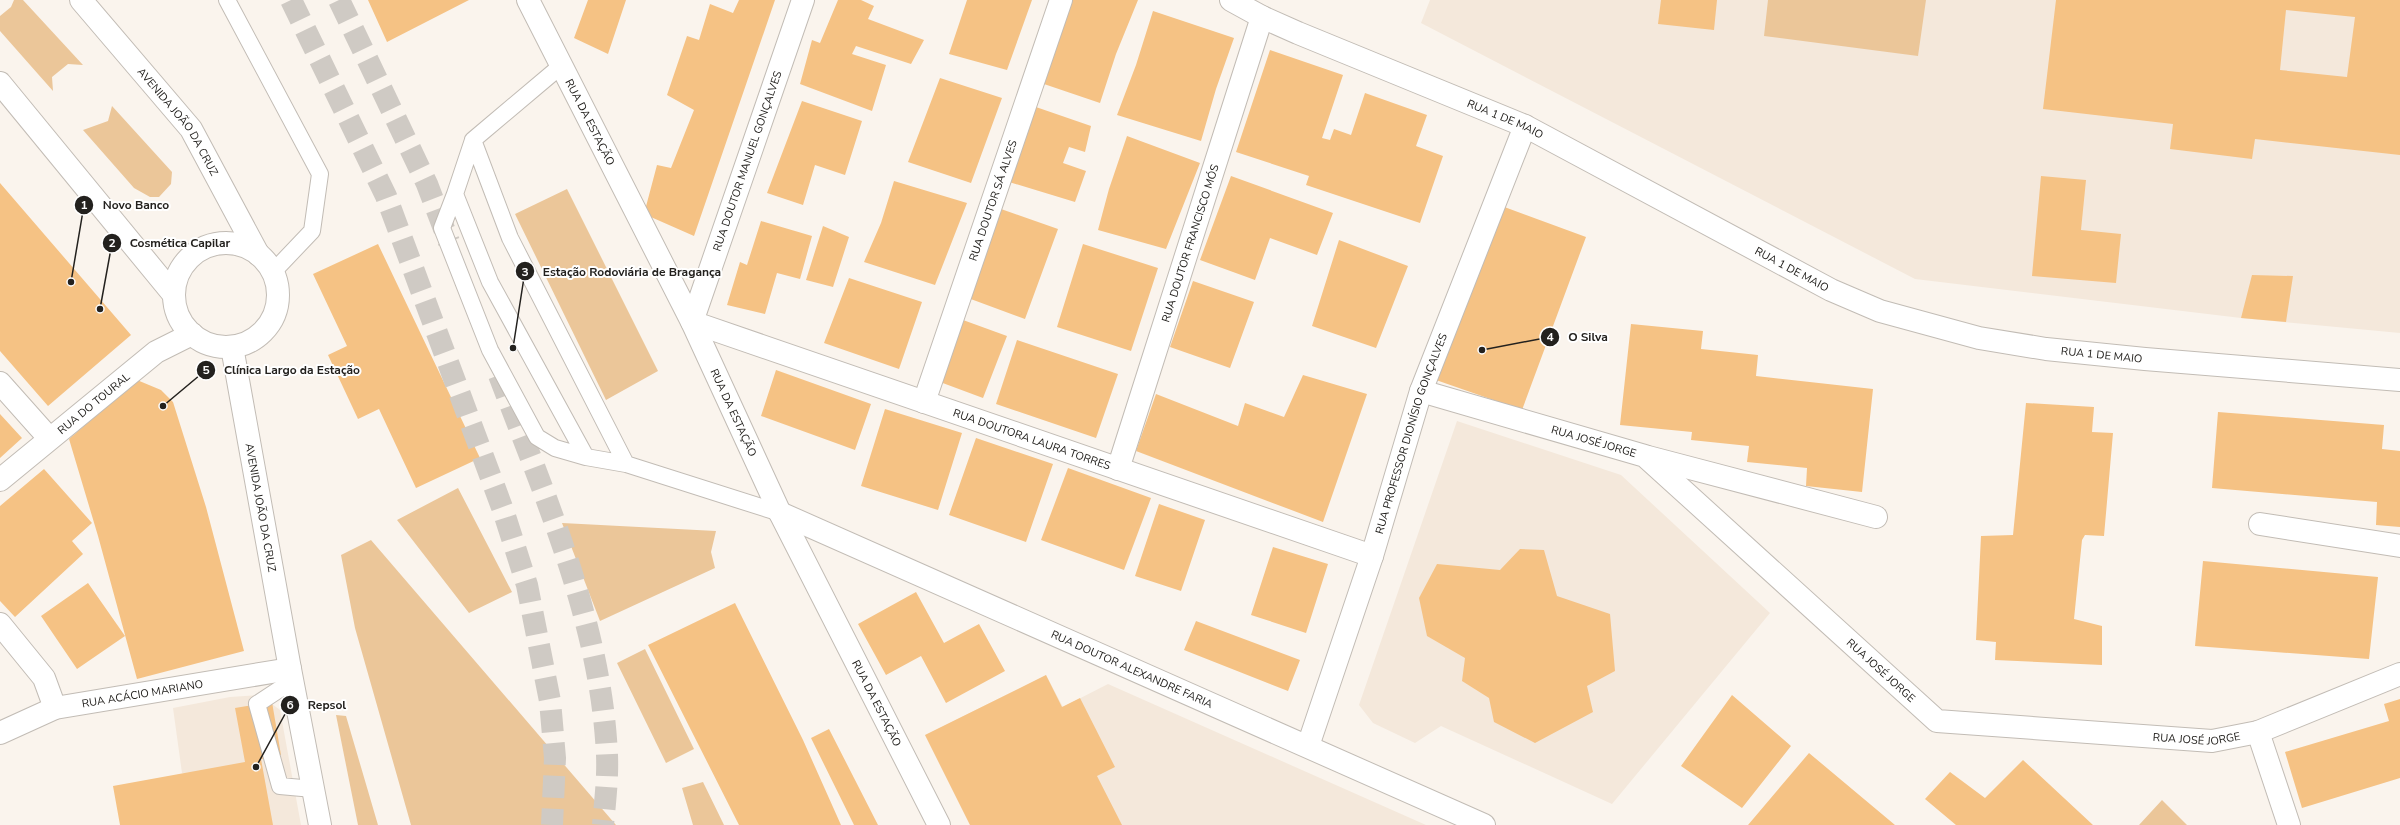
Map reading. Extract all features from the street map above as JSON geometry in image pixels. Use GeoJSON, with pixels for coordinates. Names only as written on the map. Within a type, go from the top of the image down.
{"type":"FeatureCollection","features":[{"type":"Feature","properties":{"kind":"street","name":"AVENIDA JOÃO DA CRUZ"},"geometry":{"type":"LineString","coordinates":[[81,0],[191,129],[258,254],[273,272],[278,288],[278,305],[272,321],[262,334],[248,343],[232,347],[211,344],[192,334],[182,323],[176,309],[174,295],[177,278],[184,263],[196,252],[211,245],[227,243],[244,246],[258,254]]}},
{"type":"Feature","properties":{"kind":"street","name":"RUA DA ESTAÇÃO"},"geometry":{"type":"LineString","coordinates":[[528,0],[692,322],[780,513],[851,649],[939,825]]}},
{"type":"Feature","properties":{"kind":"street","name":"RUA DOUTOR MANUEL GONÇALVES"},"geometry":{"type":"LineString","coordinates":[[692,322],[803,0]]}},
{"type":"Feature","properties":{"kind":"street","name":"RUA DOUTOR SÁ ALVES"},"geometry":{"type":"LineString","coordinates":[[924,402],[1061,0]]}},
{"type":"Feature","properties":{"kind":"street","name":"RUA 1 DE MAIO"},"geometry":{"type":"LineString","coordinates":[[1231,0],[1262,17],[1525,126],[1831,290],[1880,311],[1924,325],[1979,338],[2046,348],[2400,380]]}},
{"type":"Feature","properties":{"kind":"street","name":"RUA DOUTOR FRANCISCO MÓS"},"geometry":{"type":"LineString","coordinates":[[1118,469],[1262,17]]}},
{"type":"Feature","properties":{"kind":"street","name":"AVENIDA JOÃO DA CRUZ"},"geometry":{"type":"LineString","coordinates":[[0,83],[174,295]]}},
{"type":"Feature","properties":{"kind":"street","name":"RUA PROFESSOR DIONÍSIO GONÇALVES"},"geometry":{"type":"LineString","coordinates":[[1308,746],[1372,556],[1421,391],[1525,126]]}},
{"type":"Feature","properties":{"kind":"street","name":"RUA DOUTORA LAURA TORRES"},"geometry":{"type":"LineString","coordinates":[[692,322],[1372,556]]}},
{"type":"Feature","properties":{"kind":"street","name":"RUA DO TOURAL"},"geometry":{"type":"LineString","coordinates":[[0,480],[49,438],[156,352],[192,334]]}},
{"type":"Feature","properties":{"kind":"street","name":"AVENIDA JOÃO DA CRUZ"},"geometry":{"type":"LineString","coordinates":[[232,347],[291,675],[320,825]]}},
{"type":"Feature","properties":{"kind":"street"},"geometry":{"type":"LineString","coordinates":[[0,383],[49,438]]}},
{"type":"Feature","properties":{"kind":"street","name":"RUA JOSÉ JORGE"},"geometry":{"type":"LineString","coordinates":[[1421,391],[1645,456],[1937,721],[2212,742],[2258,732],[2400,674]]}},
{"type":"Feature","properties":{"kind":"street"},"geometry":{"type":"LineString","coordinates":[[1645,456],[1876,517]]}},
{"type":"Feature","properties":{"kind":"street","name":"RUA DOUTOR ALEXANDRE FARIA"},"geometry":{"type":"LineString","coordinates":[[780,513],[1484,825]]}},
{"type":"Feature","properties":{"kind":"street"},"geometry":{"type":"LineString","coordinates":[[2260,524],[2400,546]]}},
{"type":"Feature","properties":{"kind":"street"},"geometry":{"type":"LineString","coordinates":[[0,624],[44,678],[55,708]]}},
{"type":"Feature","properties":{"kind":"street","name":"RUA ACÁCIO MARIANO"},"geometry":{"type":"LineString","coordinates":[[0,733],[9,727],[55,708],[291,675]]}},
{"type":"Feature","properties":{"kind":"street"},"geometry":{"type":"LineString","coordinates":[[2258,732],[2290,825]]}},
{"type":"Feature","properties":{"kind":"lane"},"geometry":{"type":"LineString","coordinates":[[227,0],[320,174],[312,231],[273,272]]}},
{"type":"Feature","properties":{"kind":"lane"},"geometry":{"type":"LineString","coordinates":[[562,65],[473,140],[442,228],[490,350],[537,437],[555,448],[586,457],[626,464],[780,513]]}},
{"type":"Feature","properties":{"kind":"lane"},"geometry":{"type":"LineString","coordinates":[[473,140],[510,238],[626,464]]}},
{"type":"Feature","properties":{"kind":"lane"},"geometry":{"type":"LineString","coordinates":[[455,194],[490,282],[586,457]]}},
{"type":"Feature","properties":{"kind":"lane"},"geometry":{"type":"LineString","coordinates":[[291,675],[257,704],[280,786],[314,789]]}},
{"type":"Feature","properties":{"kind":"shaded area"},"geometry":{"type":"Polygon","coordinates":[[[14,0],[23,0],[83,65],[68,64],[52,77],[53,91],[0,31],[0,16],[11,7],[14,0]]]}},
{"type":"Feature","properties":{"kind":"shaded area"},"geometry":{"type":"Polygon","coordinates":[[[1430,0],[2400,0],[2400,333],[2241,318],[1915,279],[1421,23],[1430,0]]]}},
{"type":"Feature","properties":{"kind":"shaded area"},"geometry":{"type":"Polygon","coordinates":[[[1768,0],[1926,0],[1918,56],[1764,36],[1768,0]]]}},
{"type":"Feature","properties":{"kind":"shaded area"},"geometry":{"type":"Polygon","coordinates":[[[112,106],[172,172],[171,184],[159,197],[150,197],[134,188],[83,130],[108,121],[112,106]]]}},
{"type":"Feature","properties":{"kind":"shaded area"},"geometry":{"type":"Polygon","coordinates":[[[567,189],[658,371],[606,400],[515,214],[567,189]]]}},
{"type":"Feature","properties":{"kind":"shaded area"},"geometry":{"type":"Polygon","coordinates":[[[1457,421],[1621,475],[1770,613],[1612,804],[1441,726],[1415,743],[1373,723],[1359,705],[1457,421]]]}},
{"type":"Feature","properties":{"kind":"shaded area"},"geometry":{"type":"Polygon","coordinates":[[[458,488],[512,592],[469,613],[397,520],[458,488]]]}},
{"type":"Feature","properties":{"kind":"shaded area"},"geometry":{"type":"Polygon","coordinates":[[[562,523],[716,531],[711,552],[715,568],[600,621],[562,523]]]}},
{"type":"Feature","properties":{"kind":"shaded area"},"geometry":{"type":"Polygon","coordinates":[[[371,540],[616,825],[411,825],[355,628],[341,555],[371,540]]]}},
{"type":"Feature","properties":{"kind":"shaded area"},"geometry":{"type":"Polygon","coordinates":[[[645,649],[694,749],[666,763],[617,663],[645,649]]]}},
{"type":"Feature","properties":{"kind":"shaded area"},"geometry":{"type":"Polygon","coordinates":[[[1046,675],[1063,707],[1108,684],[1426,825],[970,825],[925,735],[1046,675]]]}},
{"type":"Feature","properties":{"kind":"shaded area"},"geometry":{"type":"Polygon","coordinates":[[[260,695],[280,710],[301,825],[268,825],[239,770],[182,773],[173,708],[230,697],[260,695]]]}},
{"type":"Feature","properties":{"kind":"shaded area"},"geometry":{"type":"Polygon","coordinates":[[[336,715],[346,716],[378,825],[358,825],[336,715]]]}},
{"type":"Feature","properties":{"kind":"shaded area"},"geometry":{"type":"Polygon","coordinates":[[[703,782],[724,825],[693,825],[682,788],[703,782]]]}},
{"type":"Feature","properties":{"kind":"shaded area"},"geometry":{"type":"Polygon","coordinates":[[[2162,800],[2187,825],[2139,825],[2162,800]]]}},
{"type":"Feature","properties":{"kind":"building"},"geometry":{"type":"Polygon","coordinates":[[[368,0],[469,0],[387,42],[368,0]]]}},
{"type":"Feature","properties":{"kind":"building"},"geometry":{"type":"Polygon","coordinates":[[[588,0],[626,0],[608,54],[574,38],[588,0]]]}},
{"type":"Feature","properties":{"kind":"building"},"geometry":{"type":"Polygon","coordinates":[[[739,0],[775,0],[694,236],[644,214],[657,165],[671,168],[694,110],[667,95],[687,36],[699,40],[710,4],[733,13],[739,0]]]}},
{"type":"Feature","properties":{"kind":"building"},"geometry":{"type":"Polygon","coordinates":[[[838,0],[861,0],[874,6],[868,19],[924,40],[911,64],[856,46],[852,54],[886,65],[872,111],[800,84],[812,40],[820,43],[838,0]]]}},
{"type":"Feature","properties":{"kind":"building"},"geometry":{"type":"Polygon","coordinates":[[[967,0],[1032,0],[1007,70],[949,54],[967,0]]]}},
{"type":"Feature","properties":{"kind":"building"},"geometry":{"type":"Polygon","coordinates":[[[1068,0],[1138,0],[1116,54],[1100,103],[1041,83],[1068,0]]]}},
{"type":"Feature","properties":{"kind":"building"},"geometry":{"type":"Polygon","coordinates":[[[1661,0],[1717,0],[1714,30],[1658,24],[1661,0]]]}},
{"type":"Feature","properties":{"kind":"building"},"geometry":{"type":"Polygon","coordinates":[[[2056,0],[2400,0],[2400,155],[2255,139],[2252,159],[2170,149],[2173,124],[2043,109],[2056,0]],[[2286,10],[2280,70],[2347,77],[2355,17],[2286,10]]]}},
{"type":"Feature","properties":{"kind":"building"},"geometry":{"type":"Polygon","coordinates":[[[1153,11],[1234,38],[1216,89],[1201,141],[1117,115],[1136,65],[1153,11]]]}},
{"type":"Feature","properties":{"kind":"building"},"geometry":{"type":"Polygon","coordinates":[[[1270,50],[1343,75],[1322,138],[1330,140],[1334,129],[1351,135],[1365,93],[1427,115],[1416,146],[1443,156],[1420,223],[1306,185],[1309,176],[1236,152],[1270,50]]]}},
{"type":"Feature","properties":{"kind":"building"},"geometry":{"type":"Polygon","coordinates":[[[940,78],[1002,98],[971,183],[908,162],[940,78]]]}},
{"type":"Feature","properties":{"kind":"building"},"geometry":{"type":"Polygon","coordinates":[[[802,101],[862,121],[845,175],[815,165],[803,205],[767,193],[802,101]]]}},
{"type":"Feature","properties":{"kind":"building"},"geometry":{"type":"Polygon","coordinates":[[[1033,106],[1091,126],[1085,152],[1069,147],[1063,163],[1086,171],[1075,202],[1009,182],[1033,106]]]}},
{"type":"Feature","properties":{"kind":"building"},"geometry":{"type":"Polygon","coordinates":[[[1127,136],[1200,163],[1166,249],[1098,230],[1109,189],[1127,136]]]}},
{"type":"Feature","properties":{"kind":"building"},"geometry":{"type":"Polygon","coordinates":[[[1231,176],[1333,213],[1317,255],[1270,238],[1255,280],[1200,260],[1231,176]]]}},
{"type":"Feature","properties":{"kind":"building"},"geometry":{"type":"Polygon","coordinates":[[[2041,176],[2086,180],[2081,230],[2121,234],[2116,283],[2032,276],[2041,176]]]}},
{"type":"Feature","properties":{"kind":"building"},"geometry":{"type":"Polygon","coordinates":[[[894,181],[967,203],[935,285],[864,262],[881,223],[894,181]]]}},
{"type":"Feature","properties":{"kind":"building"},"geometry":{"type":"Polygon","coordinates":[[[0,183],[131,335],[48,406],[0,351],[0,183]]]}},
{"type":"Feature","properties":{"kind":"building"},"geometry":{"type":"Polygon","coordinates":[[[1499,205],[1586,237],[1522,410],[1436,380],[1499,205]]]}},
{"type":"Feature","properties":{"kind":"building"},"geometry":{"type":"Polygon","coordinates":[[[1001,209],[1058,229],[1025,319],[968,298],[1001,209]]]}},
{"type":"Feature","properties":{"kind":"building"},"geometry":{"type":"Polygon","coordinates":[[[761,221],[812,236],[800,279],[777,273],[765,314],[727,305],[740,262],[747,265],[761,221]]]}},
{"type":"Feature","properties":{"kind":"building"},"geometry":{"type":"Polygon","coordinates":[[[823,226],[849,237],[833,287],[806,280],[823,226]]]}},
{"type":"Feature","properties":{"kind":"building"},"geometry":{"type":"Polygon","coordinates":[[[1339,240],[1408,266],[1376,348],[1312,326],[1339,240]]]}},
{"type":"Feature","properties":{"kind":"building"},"geometry":{"type":"Polygon","coordinates":[[[378,244],[480,458],[416,488],[379,409],[358,419],[328,355],[347,346],[313,274],[378,244]]]}},
{"type":"Feature","properties":{"kind":"building"},"geometry":{"type":"Polygon","coordinates":[[[1083,244],[1158,268],[1131,351],[1057,327],[1083,244]]]}},
{"type":"Feature","properties":{"kind":"building"},"geometry":{"type":"Polygon","coordinates":[[[2252,275],[2293,276],[2286,322],[2241,318],[2252,275]]]}},
{"type":"Feature","properties":{"kind":"building"},"geometry":{"type":"Polygon","coordinates":[[[849,278],[922,302],[899,369],[824,343],[849,278]]]}},
{"type":"Feature","properties":{"kind":"building"},"geometry":{"type":"Polygon","coordinates":[[[1193,281],[1254,302],[1230,368],[1170,347],[1193,281]]]}},
{"type":"Feature","properties":{"kind":"building"},"geometry":{"type":"Polygon","coordinates":[[[963,320],[1007,336],[983,398],[940,382],[963,320]]]}},
{"type":"Feature","properties":{"kind":"building"},"geometry":{"type":"Polygon","coordinates":[[[1631,324],[1703,331],[1701,349],[1758,355],[1756,376],[1873,389],[1862,492],[1806,486],[1807,468],[1747,462],[1749,446],[1691,440],[1692,432],[1620,425],[1631,324]]]}},
{"type":"Feature","properties":{"kind":"building"},"geometry":{"type":"Polygon","coordinates":[[[1017,340],[1118,374],[1096,438],[996,404],[1017,340]]]}},
{"type":"Feature","properties":{"kind":"building"},"geometry":{"type":"Polygon","coordinates":[[[776,370],[871,404],[855,450],[761,416],[776,370]]]}},
{"type":"Feature","properties":{"kind":"building"},"geometry":{"type":"Polygon","coordinates":[[[1303,375],[1367,394],[1323,522],[1136,451],[1156,394],[1238,426],[1245,403],[1284,417],[1303,375]]]}},
{"type":"Feature","properties":{"kind":"building"},"geometry":{"type":"Polygon","coordinates":[[[137,380],[161,390],[173,402],[206,507],[244,651],[137,679],[98,536],[69,439],[137,380]]]}},
{"type":"Feature","properties":{"kind":"building"},"geometry":{"type":"Polygon","coordinates":[[[2026,403],[2094,407],[2092,432],[2113,433],[2104,536],[2085,535],[2082,540],[2074,619],[2102,626],[2102,665],[1995,660],[1996,642],[1976,640],[1981,536],[2013,535],[2026,403]]]}},
{"type":"Feature","properties":{"kind":"building"},"geometry":{"type":"Polygon","coordinates":[[[885,409],[962,433],[938,510],[861,486],[885,409]]]}},
{"type":"Feature","properties":{"kind":"building"},"geometry":{"type":"Polygon","coordinates":[[[2218,412],[2384,425],[2382,449],[2400,451],[2400,527],[2376,525],[2377,502],[2212,488],[2218,412]]]}},
{"type":"Feature","properties":{"kind":"building"},"geometry":{"type":"Polygon","coordinates":[[[0,414],[22,438],[0,458],[0,414]]]}},
{"type":"Feature","properties":{"kind":"building"},"geometry":{"type":"Polygon","coordinates":[[[976,438],[1053,464],[1026,542],[949,515],[976,438]]]}},
{"type":"Feature","properties":{"kind":"building"},"geometry":{"type":"Polygon","coordinates":[[[1068,468],[1151,498],[1124,570],[1041,540],[1068,468]]]}},
{"type":"Feature","properties":{"kind":"building"},"geometry":{"type":"Polygon","coordinates":[[[44,469],[92,523],[72,541],[83,554],[15,617],[0,601],[0,506],[44,469]]]}},
{"type":"Feature","properties":{"kind":"building"},"geometry":{"type":"Polygon","coordinates":[[[1159,504],[1205,520],[1181,591],[1135,576],[1159,504]]]}},
{"type":"Feature","properties":{"kind":"building"},"geometry":{"type":"Polygon","coordinates":[[[1273,547],[1328,564],[1306,633],[1251,615],[1273,547]]]}},
{"type":"Feature","properties":{"kind":"building"},"geometry":{"type":"Polygon","coordinates":[[[1520,549],[1544,550],[1557,596],[1610,614],[1615,671],[1587,686],[1593,712],[1535,743],[1494,722],[1489,698],[1462,681],[1465,658],[1427,636],[1419,598],[1437,564],[1500,570],[1520,549]]]}},
{"type":"Feature","properties":{"kind":"building"},"geometry":{"type":"Polygon","coordinates":[[[2203,561],[2378,577],[2369,659],[2195,646],[2203,561]]]}},
{"type":"Feature","properties":{"kind":"building"},"geometry":{"type":"Polygon","coordinates":[[[88,583],[125,636],[77,669],[41,616],[88,583]]]}},
{"type":"Feature","properties":{"kind":"building"},"geometry":{"type":"Polygon","coordinates":[[[916,592],[944,643],[979,624],[1005,671],[946,703],[921,656],[886,675],[858,624],[916,592]]]}},
{"type":"Feature","properties":{"kind":"building"},"geometry":{"type":"Polygon","coordinates":[[[735,603],[803,740],[841,825],[739,825],[648,645],[735,603]]]}},
{"type":"Feature","properties":{"kind":"building"},"geometry":{"type":"Polygon","coordinates":[[[1196,621],[1300,660],[1288,691],[1184,650],[1196,621]]]}},
{"type":"Feature","properties":{"kind":"building"},"geometry":{"type":"Polygon","coordinates":[[[1046,675],[1062,707],[1080,698],[1115,767],[1097,776],[1122,825],[970,825],[925,735],[1046,675]]]}},
{"type":"Feature","properties":{"kind":"building"},"geometry":{"type":"Polygon","coordinates":[[[1732,695],[1791,746],[1742,808],[1681,766],[1732,695]]]}},
{"type":"Feature","properties":{"kind":"building"},"geometry":{"type":"Polygon","coordinates":[[[2400,699],[2400,778],[2302,808],[2285,752],[2389,721],[2384,704],[2400,699]]]}},
{"type":"Feature","properties":{"kind":"building"},"geometry":{"type":"Polygon","coordinates":[[[272,702],[281,755],[261,759],[273,825],[120,825],[113,786],[245,762],[235,708],[272,702]]]}},
{"type":"Feature","properties":{"kind":"building"},"geometry":{"type":"Polygon","coordinates":[[[829,729],[878,825],[854,825],[811,738],[829,729]]]}},
{"type":"Feature","properties":{"kind":"building"},"geometry":{"type":"Polygon","coordinates":[[[1809,753],[1895,825],[1748,825],[1809,753]]]}},
{"type":"Feature","properties":{"kind":"building"},"geometry":{"type":"Polygon","coordinates":[[[2023,760],[2093,825],[1956,825],[1925,799],[1950,772],[1985,798],[2023,760]]]}},
{"type":"Feature","properties":{"kind":"tunnel"},"geometry":{"type":"LineString","coordinates":[[291,0],[386,196],[503,510],[527,585],[550,701],[555,758],[552,825]]}},
{"type":"Feature","properties":{"kind":"tunnel"},"geometry":{"type":"LineString","coordinates":[[339,0],[427,184],[449,242]]}},
{"type":"Feature","properties":{"kind":"tunnel"},"geometry":{"type":"LineString","coordinates":[[499,375],[552,514],[568,561],[594,657],[603,706],[607,755],[607,781],[603,825]]}},
{"type":"Feature","properties":{"kind":"place","name":"Novo Banco"},"geometry":{"type":"Point","coordinates":[71,282]}},
{"type":"Feature","properties":{"kind":"place","name":"Cosmética Capilar"},"geometry":{"type":"Point","coordinates":[100,309]}},
{"type":"Feature","properties":{"kind":"place","name":"Estação Rodoviária de Bragança"},"geometry":{"type":"Point","coordinates":[513,348]}},
{"type":"Feature","properties":{"kind":"place","name":"O Silva"},"geometry":{"type":"Point","coordinates":[1482,350]}},
{"type":"Feature","properties":{"kind":"place","name":"Clínica Largo da Estação"},"geometry":{"type":"Point","coordinates":[163,406]}},
{"type":"Feature","properties":{"kind":"place","name":"Repsol"},"geometry":{"type":"Point","coordinates":[256,767]}}]}
